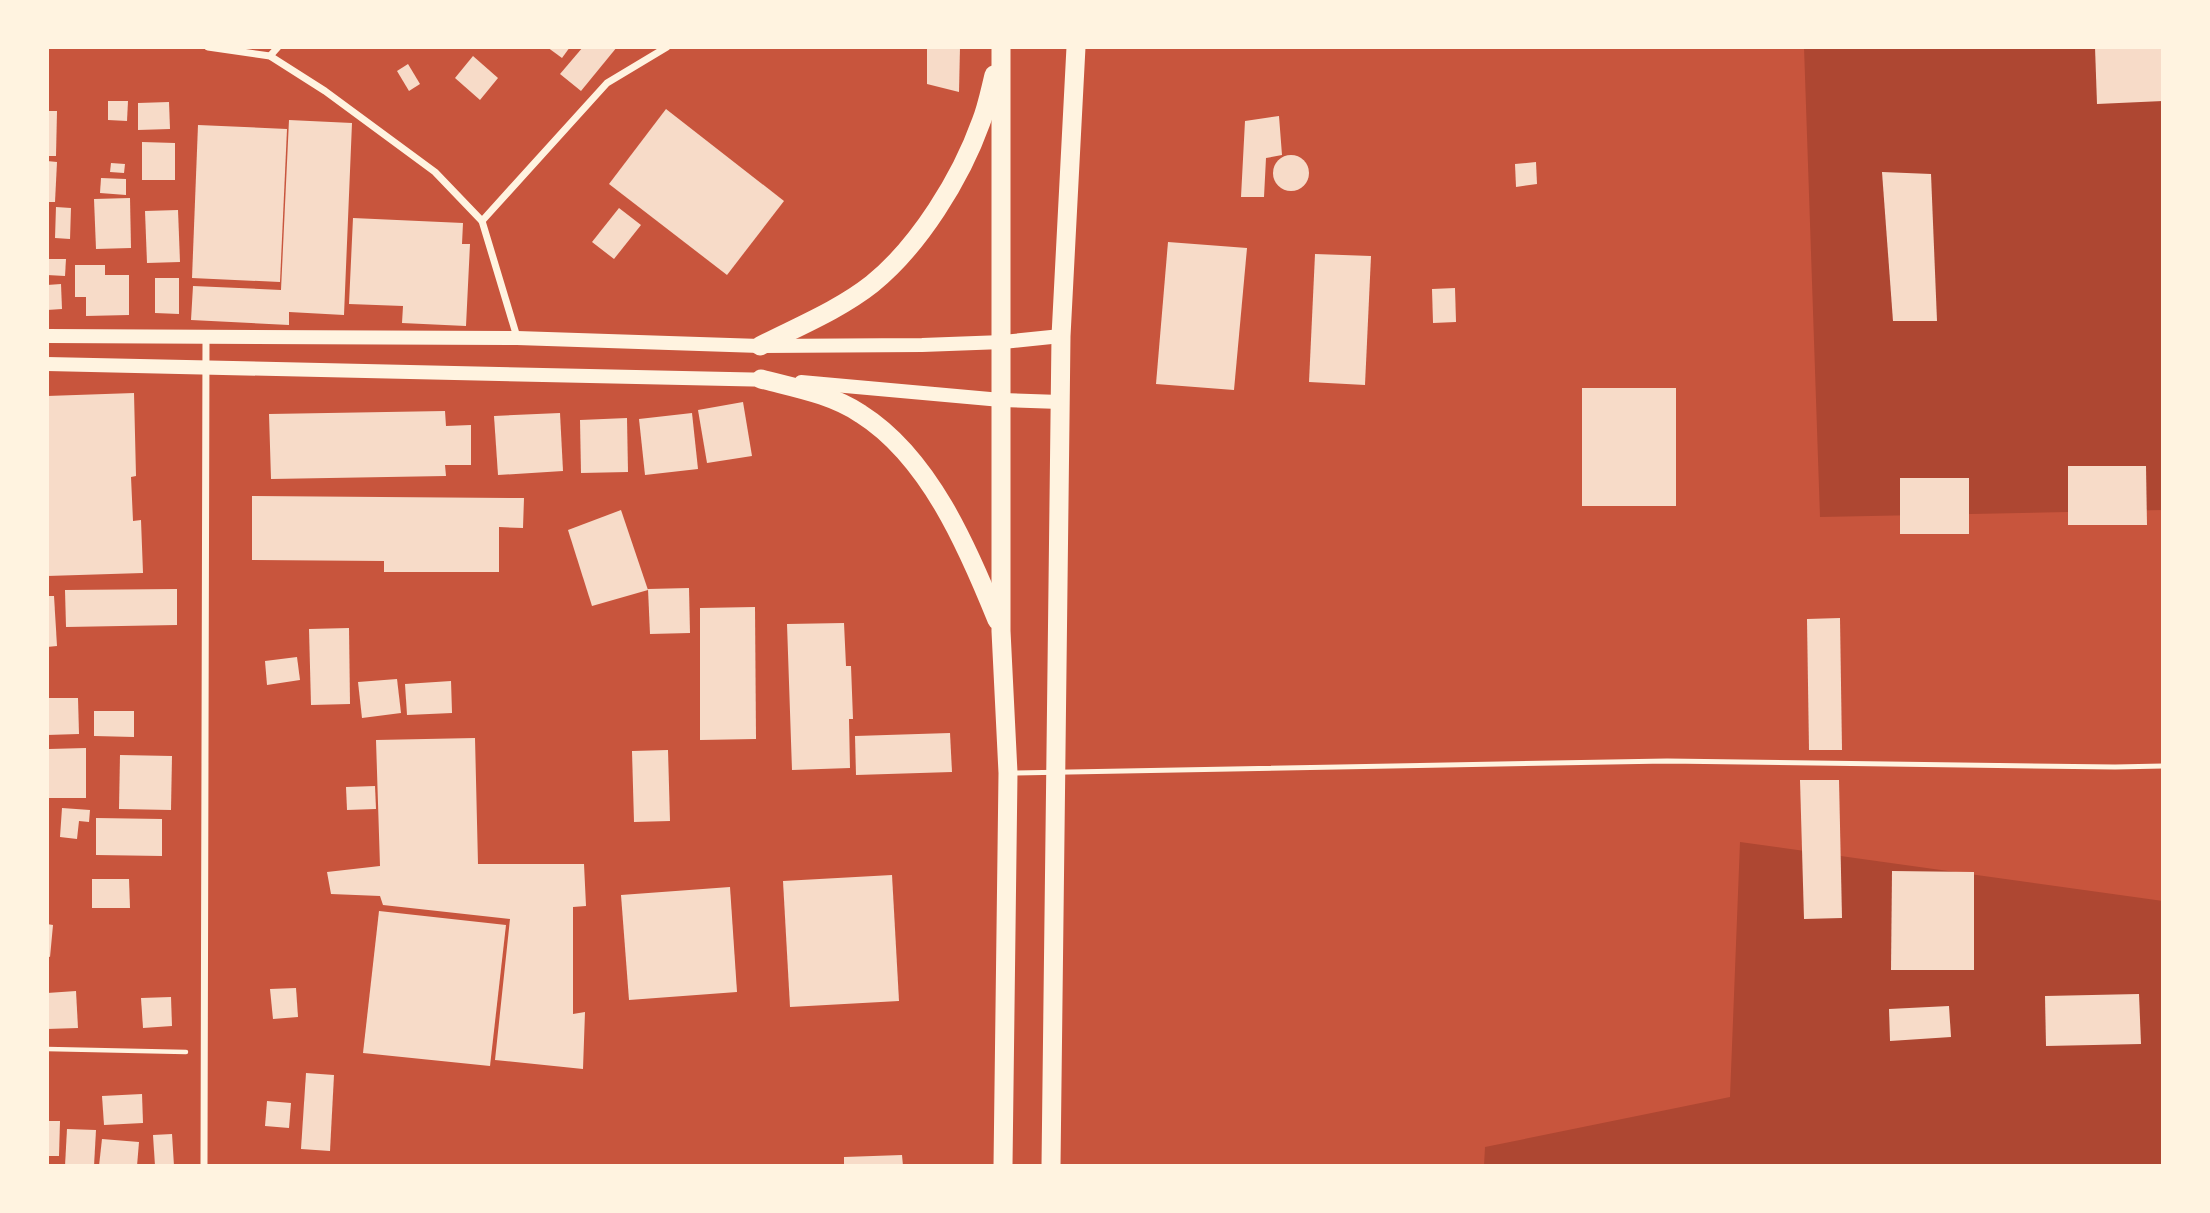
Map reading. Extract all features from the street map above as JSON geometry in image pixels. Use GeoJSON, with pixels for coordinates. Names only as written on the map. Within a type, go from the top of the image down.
{"type":"FeatureCollection","features":[{"type":"Feature","properties":{"kind":"highway"},"geometry":{"type":"LineString","coordinates":[[1051,1166],[1061,336],[1076,47]]}},
{"type":"Feature","properties":{"kind":"highway"},"geometry":{"type":"LineString","coordinates":[[1001,49],[1001,631],[1007,773],[1003,1166]]}},
{"type":"Feature","properties":{"kind":"highway"},"geometry":{"type":"LineString","coordinates":[[760,346],[817,317],[871,284],[906,250],[936,208],[959,169],[981,121],[1001,49]]}},
{"type":"Feature","properties":{"kind":"highway"},"geometry":{"type":"LineString","coordinates":[[761,379],[825,396],[861,414],[901,445],[934,492],[976,569],[1001,631]]}},
{"type":"Feature","properties":{"kind":"main road"},"geometry":{"type":"LineString","coordinates":[[47,336],[517,338],[760,346],[1003,342],[1061,336]]}},
{"type":"Feature","properties":{"kind":"main road"},"geometry":{"type":"LineString","coordinates":[[47,364],[761,379],[1001,400],[1060,402]]}},
{"type":"Feature","properties":{"kind":"street"},"geometry":{"type":"LineString","coordinates":[[208,47],[270,56],[336,99],[435,172],[482,221],[517,338]]}},
{"type":"Feature","properties":{"kind":"street"},"geometry":{"type":"LineString","coordinates":[[270,56],[278,47]]}},
{"type":"Feature","properties":{"kind":"street"},"geometry":{"type":"LineString","coordinates":[[482,221],[607,83],[667,47]]}},
{"type":"Feature","properties":{"kind":"street"},"geometry":{"type":"LineString","coordinates":[[204,1166],[206,335]]}},
{"type":"Feature","properties":{"kind":"lane"},"geometry":{"type":"LineString","coordinates":[[1007,773],[1667,761],[2163,766]]}},
{"type":"Feature","properties":{"kind":"path"},"geometry":{"type":"LineString","coordinates":[[47,1049],[205,1052]]}},
{"type":"Feature","properties":{"kind":"shaded area"},"geometry":{"type":"Polygon","coordinates":[[[1804,47],[2163,47],[2163,510],[1820,517],[1804,47]]]}},
{"type":"Feature","properties":{"kind":"shaded area"},"geometry":{"type":"Polygon","coordinates":[[[1740,842],[2163,901],[2163,1166],[1484,1166],[1485,1147],[1730,1097],[1740,842]]]}},
{"type":"Feature","properties":{"kind":"building"},"geometry":{"type":"Polygon","coordinates":[[[547,47],[570,47],[562,58],[547,47]]]}},
{"type":"Feature","properties":{"kind":"building"},"geometry":{"type":"Polygon","coordinates":[[[583,47],[617,47],[581,91],[560,74],[583,47]]]}},
{"type":"Feature","properties":{"kind":"building"},"geometry":{"type":"Polygon","coordinates":[[[927,47],[960,47],[959,92],[927,84],[927,47]]]}},
{"type":"Feature","properties":{"kind":"building"},"geometry":{"type":"Polygon","coordinates":[[[2095,47],[2163,47],[2163,101],[2097,104],[2095,47]]]}},
{"type":"Feature","properties":{"kind":"building"},"geometry":{"type":"Polygon","coordinates":[[[473,56],[498,78],[480,100],[455,78],[473,56]]]}},
{"type":"Feature","properties":{"kind":"building"},"geometry":{"type":"Polygon","coordinates":[[[408,64],[420,84],[409,91],[397,71],[408,64]]]}},
{"type":"Feature","properties":{"kind":"building"},"geometry":{"type":"Polygon","coordinates":[[[108,101],[128,101],[127,121],[108,120],[108,101]]]}},
{"type":"Feature","properties":{"kind":"building"},"geometry":{"type":"Polygon","coordinates":[[[169,102],[170,129],[138,130],[138,103],[169,102]]]}},
{"type":"Feature","properties":{"kind":"building"},"geometry":{"type":"Polygon","coordinates":[[[666,109],[784,201],[727,275],[609,184],[666,109]]]}},
{"type":"Feature","properties":{"kind":"building"},"geometry":{"type":"Polygon","coordinates":[[[47,111],[57,111],[56,156],[47,156],[47,111]]]}},
{"type":"Feature","properties":{"kind":"building"},"geometry":{"type":"Polygon","coordinates":[[[1279,116],[1282,155],[1266,158],[1264,197],[1241,197],[1245,121],[1279,116]]]}},
{"type":"Feature","properties":{"kind":"building"},"geometry":{"type":"Polygon","coordinates":[[[289,120],[352,123],[344,315],[289,312],[289,325],[191,320],[193,286],[281,290],[289,120]]]}},
{"type":"Feature","properties":{"kind":"building"},"geometry":{"type":"Polygon","coordinates":[[[198,125],[287,129],[280,282],[192,278],[198,125]]]}},
{"type":"Feature","properties":{"kind":"building"},"geometry":{"type":"Polygon","coordinates":[[[142,142],[175,143],[175,180],[142,180],[142,142]]]}},
{"type":"Feature","properties":{"kind":"building"},"geometry":{"type":"Polygon","coordinates":[[[1291,155],[1303,161],[1309,173],[1303,185],[1291,191],[1279,185],[1273,173],[1279,161],[1291,155]]]}},
{"type":"Feature","properties":{"kind":"building"},"geometry":{"type":"Polygon","coordinates":[[[47,161],[57,162],[55,202],[47,202],[47,161]]]}},
{"type":"Feature","properties":{"kind":"building"},"geometry":{"type":"Polygon","coordinates":[[[1536,162],[1537,184],[1516,187],[1515,164],[1536,162]]]}},
{"type":"Feature","properties":{"kind":"building"},"geometry":{"type":"Polygon","coordinates":[[[111,163],[125,164],[124,173],[110,172],[111,163]]]}},
{"type":"Feature","properties":{"kind":"building"},"geometry":{"type":"Polygon","coordinates":[[[1882,172],[1931,174],[1937,321],[1893,321],[1882,172]]]}},
{"type":"Feature","properties":{"kind":"building"},"geometry":{"type":"Polygon","coordinates":[[[101,178],[126,179],[126,195],[100,193],[101,178]]]}},
{"type":"Feature","properties":{"kind":"building"},"geometry":{"type":"Polygon","coordinates":[[[130,198],[131,248],[96,249],[94,199],[130,198]]]}},
{"type":"Feature","properties":{"kind":"building"},"geometry":{"type":"Polygon","coordinates":[[[56,207],[71,208],[70,239],[55,238],[56,207]]]}},
{"type":"Feature","properties":{"kind":"building"},"geometry":{"type":"Polygon","coordinates":[[[619,208],[641,225],[614,259],[592,242],[619,208]]]}},
{"type":"Feature","properties":{"kind":"building"},"geometry":{"type":"Polygon","coordinates":[[[178,210],[180,262],[147,263],[145,211],[178,210]]]}},
{"type":"Feature","properties":{"kind":"building"},"geometry":{"type":"Polygon","coordinates":[[[353,218],[463,223],[462,244],[470,244],[466,326],[402,323],[403,306],[349,304],[353,218]]]}},
{"type":"Feature","properties":{"kind":"building"},"geometry":{"type":"Polygon","coordinates":[[[1168,242],[1247,248],[1234,390],[1156,384],[1168,242]]]}},
{"type":"Feature","properties":{"kind":"building"},"geometry":{"type":"Polygon","coordinates":[[[1315,254],[1371,256],[1365,385],[1309,382],[1315,254]]]}},
{"type":"Feature","properties":{"kind":"building"},"geometry":{"type":"Polygon","coordinates":[[[47,259],[66,259],[65,276],[47,275],[47,259]]]}},
{"type":"Feature","properties":{"kind":"building"},"geometry":{"type":"Polygon","coordinates":[[[75,265],[105,265],[105,275],[129,275],[129,315],[86,316],[86,297],[75,297],[75,265]]]}},
{"type":"Feature","properties":{"kind":"building"},"geometry":{"type":"Polygon","coordinates":[[[155,278],[179,278],[179,314],[155,313],[155,278]]]}},
{"type":"Feature","properties":{"kind":"building"},"geometry":{"type":"Polygon","coordinates":[[[61,284],[62,309],[47,310],[47,285],[61,284]]]}},
{"type":"Feature","properties":{"kind":"building"},"geometry":{"type":"Polygon","coordinates":[[[1455,288],[1456,322],[1433,323],[1432,289],[1455,288]]]}},
{"type":"Feature","properties":{"kind":"building"},"geometry":{"type":"Polygon","coordinates":[[[1582,388],[1676,388],[1676,506],[1582,506],[1582,388]]]}},
{"type":"Feature","properties":{"kind":"building"},"geometry":{"type":"Polygon","coordinates":[[[134,393],[136,476],[131,477],[133,521],[141,520],[143,573],[47,576],[47,396],[134,393]]]}},
{"type":"Feature","properties":{"kind":"building"},"geometry":{"type":"Polygon","coordinates":[[[743,402],[752,456],[707,463],[698,410],[743,402]]]}},
{"type":"Feature","properties":{"kind":"building"},"geometry":{"type":"Polygon","coordinates":[[[445,411],[446,426],[471,425],[471,465],[445,465],[446,476],[271,479],[269,414],[445,411]]]}},
{"type":"Feature","properties":{"kind":"building"},"geometry":{"type":"Polygon","coordinates":[[[560,413],[563,471],[498,475],[494,416],[560,413]]]}},
{"type":"Feature","properties":{"kind":"building"},"geometry":{"type":"Polygon","coordinates":[[[692,413],[698,469],[645,475],[639,419],[692,413]]]}},
{"type":"Feature","properties":{"kind":"building"},"geometry":{"type":"Polygon","coordinates":[[[627,418],[628,472],[581,473],[580,420],[627,418]]]}},
{"type":"Feature","properties":{"kind":"building"},"geometry":{"type":"Polygon","coordinates":[[[2068,466],[2146,466],[2147,525],[2068,525],[2068,466]]]}},
{"type":"Feature","properties":{"kind":"building"},"geometry":{"type":"Polygon","coordinates":[[[1900,478],[1969,478],[1969,534],[1900,534],[1900,478]]]}},
{"type":"Feature","properties":{"kind":"building"},"geometry":{"type":"Polygon","coordinates":[[[252,496],[524,498],[523,528],[499,527],[499,572],[384,572],[384,561],[252,560],[252,496]]]}},
{"type":"Feature","properties":{"kind":"building"},"geometry":{"type":"Polygon","coordinates":[[[621,510],[648,590],[592,606],[568,530],[621,510]]]}},
{"type":"Feature","properties":{"kind":"building"},"geometry":{"type":"Polygon","coordinates":[[[689,588],[690,633],[650,634],[648,589],[689,588]]]}},
{"type":"Feature","properties":{"kind":"building"},"geometry":{"type":"Polygon","coordinates":[[[177,589],[177,625],[66,627],[65,590],[177,589]]]}},
{"type":"Feature","properties":{"kind":"building"},"geometry":{"type":"Polygon","coordinates":[[[47,596],[54,596],[57,646],[47,647],[47,596]]]}},
{"type":"Feature","properties":{"kind":"building"},"geometry":{"type":"Polygon","coordinates":[[[755,607],[756,739],[700,740],[700,608],[755,607]]]}},
{"type":"Feature","properties":{"kind":"building"},"geometry":{"type":"Polygon","coordinates":[[[1840,618],[1842,750],[1809,750],[1807,619],[1840,618]]]}},
{"type":"Feature","properties":{"kind":"building"},"geometry":{"type":"Polygon","coordinates":[[[844,623],[846,666],[851,666],[853,719],[849,719],[850,768],[792,770],[787,624],[844,623]]]}},
{"type":"Feature","properties":{"kind":"building"},"geometry":{"type":"Polygon","coordinates":[[[349,628],[350,704],[311,705],[309,629],[349,628]]]}},
{"type":"Feature","properties":{"kind":"building"},"geometry":{"type":"Polygon","coordinates":[[[297,657],[300,680],[267,685],[265,661],[297,657]]]}},
{"type":"Feature","properties":{"kind":"building"},"geometry":{"type":"Polygon","coordinates":[[[397,679],[401,713],[362,718],[358,682],[397,679]]]}},
{"type":"Feature","properties":{"kind":"building"},"geometry":{"type":"Polygon","coordinates":[[[451,681],[452,713],[407,715],[405,684],[451,681]]]}},
{"type":"Feature","properties":{"kind":"building"},"geometry":{"type":"Polygon","coordinates":[[[47,698],[78,698],[79,734],[47,735],[47,698]]]}},
{"type":"Feature","properties":{"kind":"building"},"geometry":{"type":"Polygon","coordinates":[[[94,711],[134,711],[134,737],[94,736],[94,711]]]}},
{"type":"Feature","properties":{"kind":"building"},"geometry":{"type":"Polygon","coordinates":[[[950,733],[952,772],[856,775],[855,736],[950,733]]]}},
{"type":"Feature","properties":{"kind":"building"},"geometry":{"type":"Polygon","coordinates":[[[475,738],[478,864],[584,864],[586,906],[573,907],[573,1014],[585,1012],[583,1069],[495,1060],[510,919],[383,905],[380,896],[331,894],[327,872],[380,866],[376,740],[475,738]]]}},
{"type":"Feature","properties":{"kind":"building"},"geometry":{"type":"Polygon","coordinates":[[[86,748],[86,798],[49,798],[49,749],[86,748]]]}},
{"type":"Feature","properties":{"kind":"building"},"geometry":{"type":"Polygon","coordinates":[[[668,750],[670,821],[634,822],[632,751],[668,750]]]}},
{"type":"Feature","properties":{"kind":"building"},"geometry":{"type":"Polygon","coordinates":[[[120,755],[172,756],[171,810],[119,809],[120,755]]]}},
{"type":"Feature","properties":{"kind":"building"},"geometry":{"type":"Polygon","coordinates":[[[1800,780],[1839,780],[1842,918],[1804,919],[1800,780]]]}},
{"type":"Feature","properties":{"kind":"building"},"geometry":{"type":"Polygon","coordinates":[[[375,786],[376,809],[347,810],[346,787],[375,786]]]}},
{"type":"Feature","properties":{"kind":"building"},"geometry":{"type":"Polygon","coordinates":[[[62,808],[90,810],[89,822],[79,821],[77,839],[60,837],[62,808]]]}},
{"type":"Feature","properties":{"kind":"building"},"geometry":{"type":"Polygon","coordinates":[[[96,818],[162,819],[162,856],[96,855],[96,818]]]}},
{"type":"Feature","properties":{"kind":"building"},"geometry":{"type":"Polygon","coordinates":[[[1892,871],[1974,872],[1974,970],[1891,970],[1892,871]]]}},
{"type":"Feature","properties":{"kind":"building"},"geometry":{"type":"Polygon","coordinates":[[[892,875],[899,1001],[790,1007],[783,881],[892,875]]]}},
{"type":"Feature","properties":{"kind":"building"},"geometry":{"type":"Polygon","coordinates":[[[92,879],[129,879],[130,908],[92,908],[92,879]]]}},
{"type":"Feature","properties":{"kind":"building"},"geometry":{"type":"Polygon","coordinates":[[[730,887],[737,992],[629,1000],[621,895],[730,887]]]}},
{"type":"Feature","properties":{"kind":"building"},"geometry":{"type":"Polygon","coordinates":[[[379,911],[506,925],[490,1066],[363,1053],[379,911]]]}},
{"type":"Feature","properties":{"kind":"building"},"geometry":{"type":"Polygon","coordinates":[[[47,924],[53,925],[50,957],[47,956],[47,924]]]}},
{"type":"Feature","properties":{"kind":"building"},"geometry":{"type":"Polygon","coordinates":[[[296,988],[298,1017],[273,1019],[270,989],[296,988]]]}},
{"type":"Feature","properties":{"kind":"building"},"geometry":{"type":"Polygon","coordinates":[[[76,991],[78,1028],[47,1029],[47,993],[76,991]]]}},
{"type":"Feature","properties":{"kind":"building"},"geometry":{"type":"Polygon","coordinates":[[[2139,994],[2141,1044],[2046,1046],[2045,996],[2139,994]]]}},
{"type":"Feature","properties":{"kind":"building"},"geometry":{"type":"Polygon","coordinates":[[[171,997],[172,1026],[143,1028],[141,998],[171,997]]]}},
{"type":"Feature","properties":{"kind":"building"},"geometry":{"type":"Polygon","coordinates":[[[1949,1006],[1951,1037],[1890,1041],[1889,1009],[1949,1006]]]}},
{"type":"Feature","properties":{"kind":"building"},"geometry":{"type":"Polygon","coordinates":[[[306,1073],[334,1075],[330,1151],[301,1149],[306,1073]]]}},
{"type":"Feature","properties":{"kind":"building"},"geometry":{"type":"Polygon","coordinates":[[[142,1094],[143,1123],[104,1125],[102,1096],[142,1094]]]}},
{"type":"Feature","properties":{"kind":"building"},"geometry":{"type":"Polygon","coordinates":[[[267,1101],[291,1103],[289,1128],[265,1126],[267,1101]]]}},
{"type":"Feature","properties":{"kind":"building"},"geometry":{"type":"Polygon","coordinates":[[[47,1121],[60,1121],[59,1156],[47,1156],[47,1121]]]}},
{"type":"Feature","properties":{"kind":"building"},"geometry":{"type":"Polygon","coordinates":[[[67,1129],[96,1130],[94,1166],[65,1166],[67,1129]]]}},
{"type":"Feature","properties":{"kind":"building"},"geometry":{"type":"Polygon","coordinates":[[[172,1134],[174,1166],[155,1166],[153,1135],[172,1134]]]}},
{"type":"Feature","properties":{"kind":"building"},"geometry":{"type":"Polygon","coordinates":[[[102,1139],[139,1142],[137,1166],[99,1166],[102,1139]]]}},
{"type":"Feature","properties":{"kind":"building"},"geometry":{"type":"Polygon","coordinates":[[[902,1155],[903,1166],[844,1166],[844,1157],[902,1155]]]}}]}
